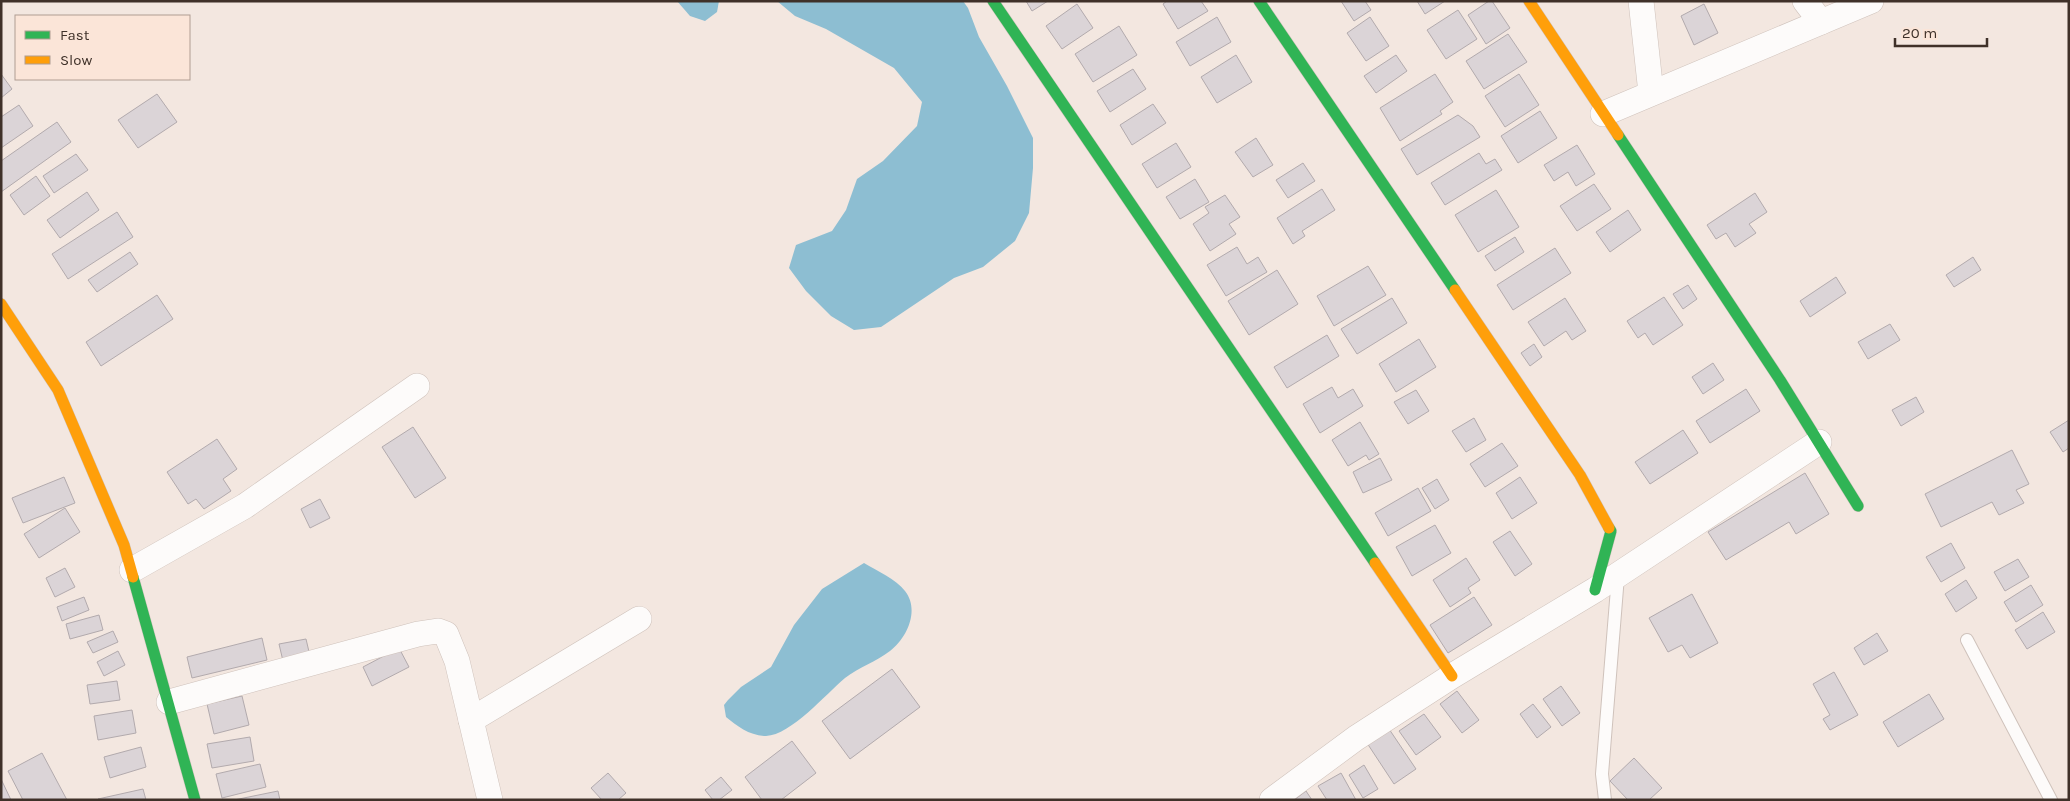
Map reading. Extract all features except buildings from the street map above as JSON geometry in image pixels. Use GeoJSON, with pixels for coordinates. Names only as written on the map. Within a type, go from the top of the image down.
{"type":"FeatureCollection","features":[{"type":"Feature","properties":{"kind":"street"},"geometry":{"type":"LineString","coordinates":[[993,1],[1452,676]]}},
{"type":"Feature","properties":{"kind":"street"},"geometry":{"type":"LineString","coordinates":[[1260,1],[1580,475],[1611,530],[1595,590]]}},
{"type":"Feature","properties":{"kind":"street"},"geometry":{"type":"LineString","coordinates":[[1529,1],[1780,380],[1858,506]]}},
{"type":"Feature","properties":{"kind":"street"},"geometry":{"type":"LineString","coordinates":[[1641,1],[1651,93]]}},
{"type":"Feature","properties":{"kind":"street"},"geometry":{"type":"LineString","coordinates":[[1805,1],[1821,22]]}},
{"type":"Feature","properties":{"kind":"street"},"geometry":{"type":"LineString","coordinates":[[1603,114],[1871,1]]}},
{"type":"Feature","properties":{"kind":"street"},"geometry":{"type":"LineString","coordinates":[[1,304],[58,390],[124,545],[195,800]]}},
{"type":"Feature","properties":{"kind":"street"},"geometry":{"type":"LineString","coordinates":[[132,570],[246,506],[417,386]]}},
{"type":"Feature","properties":{"kind":"street"},"geometry":{"type":"LineString","coordinates":[[1272,800],[1356,738],[1452,676],[1595,590],[1819,442]]}},
{"type":"Feature","properties":{"kind":"street"},"geometry":{"type":"LineString","coordinates":[[471,720],[639,619]]}},
{"type":"Feature","properties":{"kind":"street"},"geometry":{"type":"LineString","coordinates":[[169,702],[418,634],[438,631],[446,634],[457,661],[490,800]]}},
{"type":"Feature","properties":{"kind":"lane"},"geometry":{"type":"LineString","coordinates":[[1605,800],[1602,774],[1618,574]]}},
{"type":"Feature","properties":{"kind":"lane"},"geometry":{"type":"LineString","coordinates":[[1967,640],[2051,800]]}},
{"type":"Feature","properties":{"kind":"water"},"geometry":{"type":"Polygon","coordinates":[[[677,1],[719,1],[717,12],[705,21],[690,16],[677,1]]]}},
{"type":"Feature","properties":{"kind":"water"},"geometry":{"type":"Polygon","coordinates":[[[777,1],[963,1],[968,8],[979,37],[1007,86],[1033,138],[1033,168],[1029,213],[1015,241],[983,267],[954,278],[881,327],[854,330],[831,316],[806,291],[789,268],[796,245],[832,231],[846,210],[857,179],[883,161],[917,126],[922,102],[894,68],[826,29],[795,16],[777,1]]]}},
{"type":"Feature","properties":{"kind":"water"},"geometry":{"type":"Polygon","coordinates":[[[864,563],[897,583],[909,598],[911,607],[910,623],[902,639],[885,655],[845,678],[808,713],[776,734],[760,736],[739,727],[726,717],[724,705],[741,687],[771,667],[794,625],[822,589],[864,563]]]}},
{"type":"Feature","properties":{"kind":"traffic: fast"},"geometry":{"type":"LineString","coordinates":[[993,1],[1375,563]]}},
{"type":"Feature","properties":{"kind":"traffic: fast"},"geometry":{"type":"LineString","coordinates":[[1259,1],[1455,290]]}},
{"type":"Feature","properties":{"kind":"traffic: fast"},"geometry":{"type":"LineString","coordinates":[[1618,135],[1780,380],[1858,506]]}},
{"type":"Feature","properties":{"kind":"traffic: fast"},"geometry":{"type":"LineString","coordinates":[[1595,590],[1611,531],[1609,528]]}},
{"type":"Feature","properties":{"kind":"traffic: fast"},"geometry":{"type":"LineString","coordinates":[[133,577],[195,800]]}},
{"type":"Feature","properties":{"kind":"traffic: slow"},"geometry":{"type":"LineString","coordinates":[[1529,1],[1618,135]]}},
{"type":"Feature","properties":{"kind":"traffic: slow"},"geometry":{"type":"LineString","coordinates":[[1455,290],[1580,475],[1609,528]]}},
{"type":"Feature","properties":{"kind":"traffic: slow"},"geometry":{"type":"LineString","coordinates":[[1,304],[58,390],[124,545],[133,577]]}},
{"type":"Feature","properties":{"kind":"traffic: slow"},"geometry":{"type":"LineString","coordinates":[[1375,563],[1452,676]]}}]}
